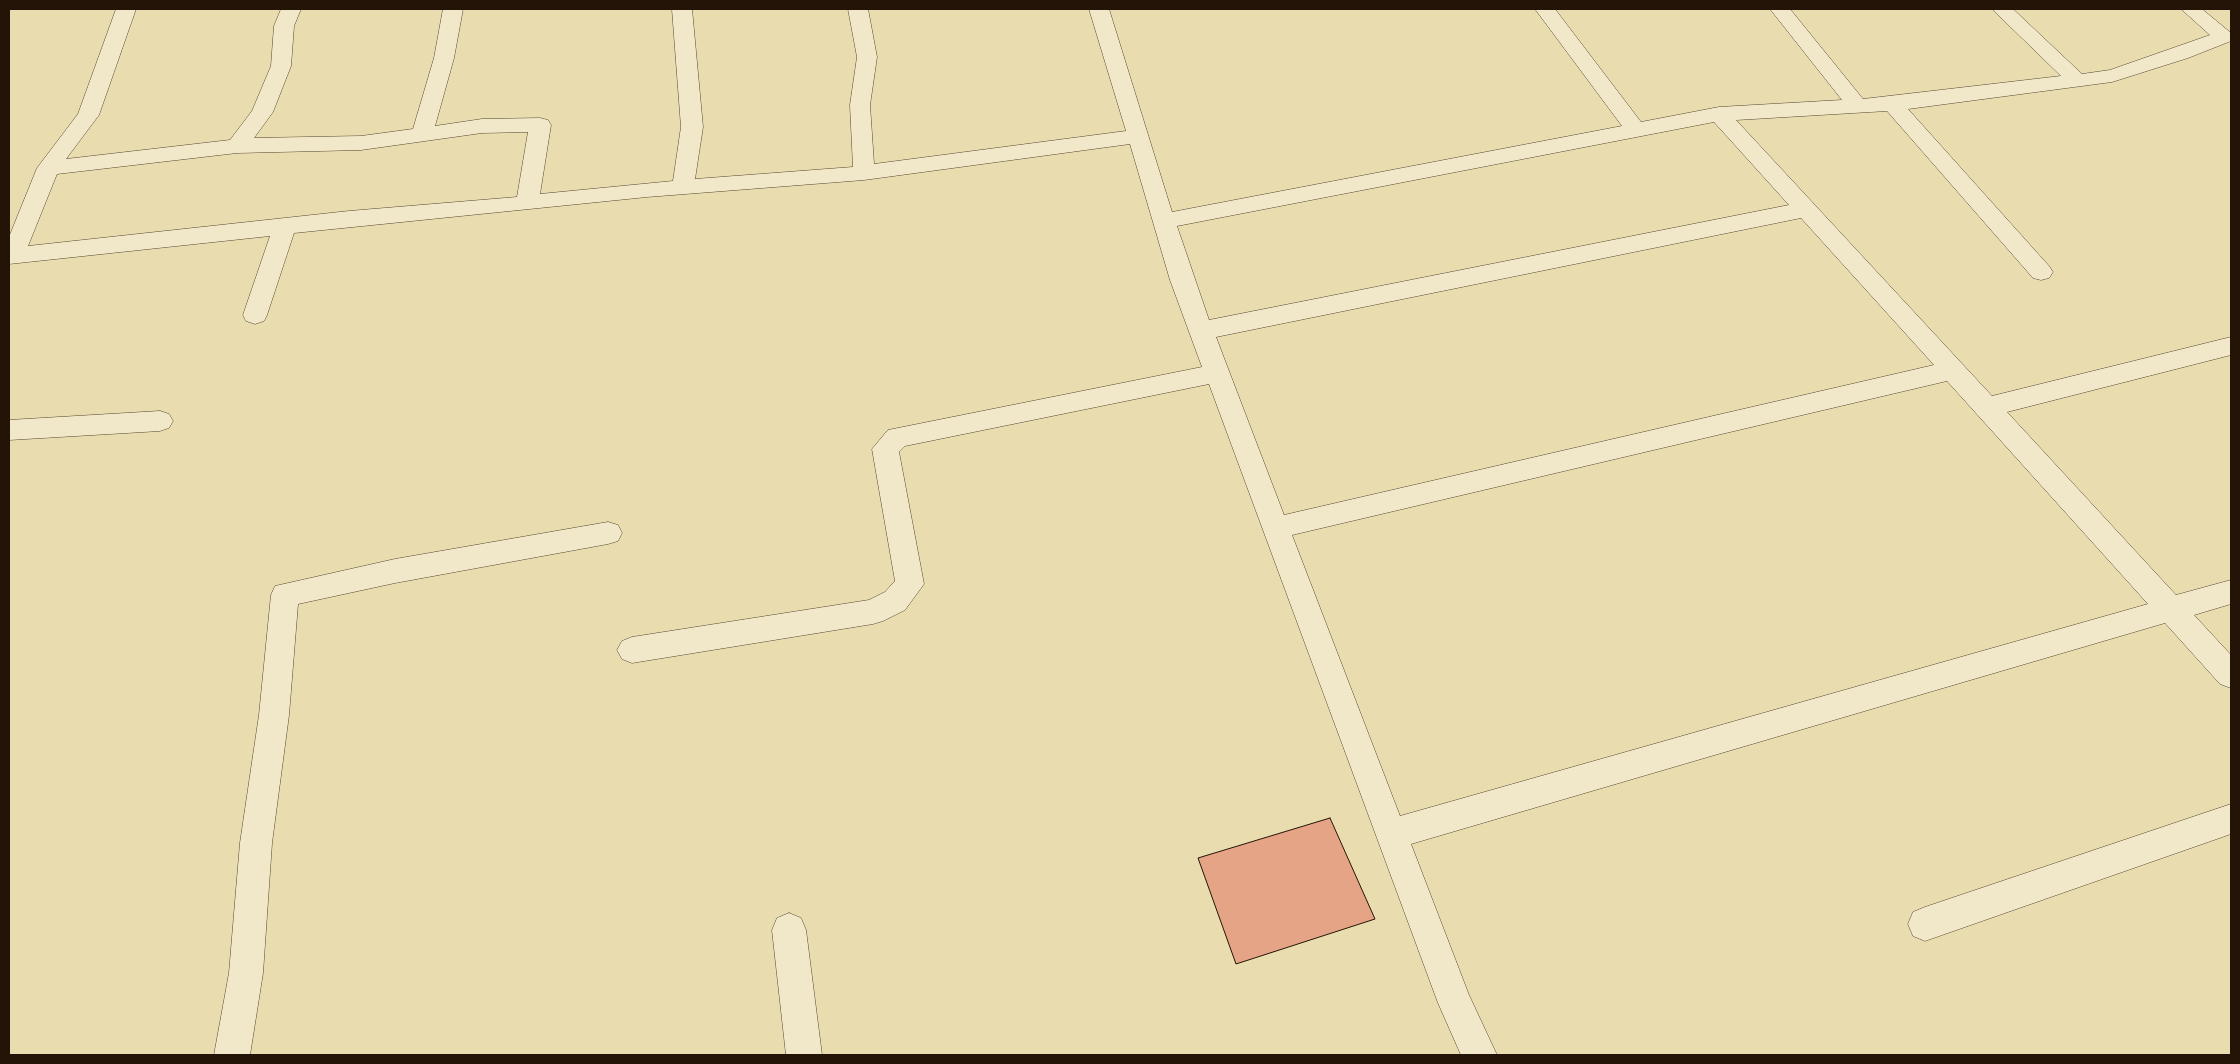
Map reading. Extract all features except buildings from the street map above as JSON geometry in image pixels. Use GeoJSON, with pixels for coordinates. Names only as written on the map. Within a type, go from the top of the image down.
{"type":"FeatureCollection","features":[{"type":"Feature","properties":{"kind":"street"},"geometry":{"type":"LineString","coordinates":[[126,9],[88,115],[48,168],[11,255],[349,219],[683,187],[864,173],[1138,136]]}},
{"type":"Feature","properties":{"kind":"street"},"geometry":{"type":"LineString","coordinates":[[237,146],[262,112],[281,66],[284,26],[291,9]]}},
{"type":"Feature","properties":{"kind":"street"},"geometry":{"type":"LineString","coordinates":[[422,135],[457,9]]}},
{"type":"Feature","properties":{"kind":"street"},"geometry":{"type":"LineString","coordinates":[[682,9],[692,127],[683,187]]}},
{"type":"Feature","properties":{"kind":"street"},"geometry":{"type":"LineString","coordinates":[[858,9],[867,57],[860,105],[864,173]]}},
{"type":"Feature","properties":{"kind":"street"},"geometry":{"type":"LineString","coordinates":[[1099,9],[1182,280],[1455,1003],[1479,1055]]}},
{"type":"Feature","properties":{"kind":"street"},"geometry":{"type":"LineString","coordinates":[[1545,9],[1636,130]]}},
{"type":"Feature","properties":{"kind":"street"},"geometry":{"type":"LineString","coordinates":[[1780,9],[1857,106]]}},
{"type":"Feature","properties":{"kind":"street"},"geometry":{"type":"LineString","coordinates":[[2002,9],[2077,80]]}},
{"type":"Feature","properties":{"kind":"street"},"geometry":{"type":"LineString","coordinates":[[1164,221],[1720,114],[1892,104],[2112,76],[2181,54],[2224,37],[2191,9]]}},
{"type":"Feature","properties":{"kind":"street"},"geometry":{"type":"LineString","coordinates":[[1892,104],[2041,272]]}},
{"type":"Feature","properties":{"kind":"street"},"geometry":{"type":"LineString","coordinates":[[1720,114],[2231,675]]}},
{"type":"Feature","properties":{"kind":"street"},"geometry":{"type":"LineString","coordinates":[[48,168],[237,146],[290,143],[362,143],[482,126],[540,125],[527,203]]}},
{"type":"Feature","properties":{"kind":"street"},"geometry":{"type":"LineString","coordinates":[[1201,331],[1806,209]]}},
{"type":"Feature","properties":{"kind":"street"},"geometry":{"type":"LineString","coordinates":[[255,315],[285,227]]}},
{"type":"Feature","properties":{"kind":"street"},"geometry":{"type":"LineString","coordinates":[[1988,408],[2231,346]]}},
{"type":"Feature","properties":{"kind":"street"},"geometry":{"type":"LineString","coordinates":[[1276,528],[1954,370]]}},
{"type":"Feature","properties":{"kind":"street"},"geometry":{"type":"LineString","coordinates":[[632,650],[873,612],[895,601],[910,584],[885,449],[897,437],[1217,373]]}},
{"type":"Feature","properties":{"kind":"street"},"geometry":{"type":"LineString","coordinates":[[9,430],[160,421]]}},
{"type":"Feature","properties":{"kind":"street"},"geometry":{"type":"LineString","coordinates":[[232,1055],[246,974],[256,843],[274,715],[285,595],[395,571],[608,533]]}},
{"type":"Feature","properties":{"kind":"street"},"geometry":{"type":"LineString","coordinates":[[1391,834],[2231,592]]}},
{"type":"Feature","properties":{"kind":"street"},"geometry":{"type":"LineString","coordinates":[[1925,924],[2231,819]]}},
{"type":"Feature","properties":{"kind":"street"},"geometry":{"type":"LineString","coordinates":[[789,930],[804,1055]]}}]}
